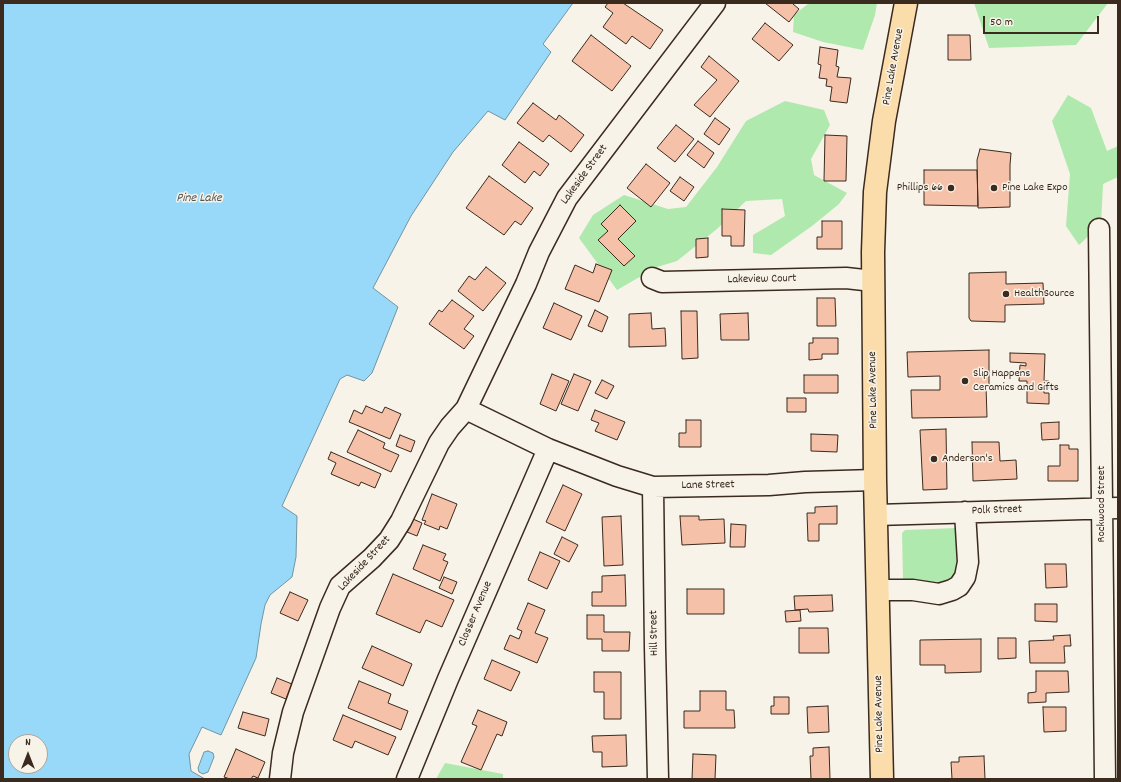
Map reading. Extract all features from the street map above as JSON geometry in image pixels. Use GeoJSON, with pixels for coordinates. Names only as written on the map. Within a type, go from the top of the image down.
{"type":"FeatureCollection","features":[{"type":"Feature","properties":{"kind":"main road","name":"Pine Lake Avenue"},"geometry":{"type":"LineString","coordinates":[[882,779],[875,480],[873,281],[875,192],[884,122],[906,3]]}},
{"type":"Feature","properties":{"kind":"street","name":"Lakeside Street"},"geometry":{"type":"LineString","coordinates":[[280,779],[283,753],[293,712],[330,608],[340,586],[372,558],[389,540],[401,521],[438,444],[450,427],[466,409],[526,284],[539,252],[567,198],[715,3]]}},
{"type":"Feature","properties":{"kind":"street","name":"Rockwood Street"},"geometry":{"type":"LineString","coordinates":[[1099,230],[1110,508],[1105,779]]}},
{"type":"Feature","properties":{"kind":"street","name":"Lakeview Court"},"geometry":{"type":"LineString","coordinates":[[652,278],[662,282],[846,278],[873,281]]}},
{"type":"Feature","properties":{"kind":"street"},"geometry":{"type":"LineString","coordinates":[[466,409],[548,449]]}},
{"type":"Feature","properties":{"kind":"street","name":"Lane Street"},"geometry":{"type":"LineString","coordinates":[[548,449],[617,476],[653,487],[769,485],[804,482],[875,480]]}},
{"type":"Feature","properties":{"kind":"street","name":"Closser Avenue"},"geometry":{"type":"LineString","coordinates":[[407,779],[448,679],[548,449]]}},
{"type":"Feature","properties":{"kind":"street","name":"Hill Street"},"geometry":{"type":"LineString","coordinates":[[653,487],[658,779]]}},
{"type":"Feature","properties":{"kind":"street","name":"Polk Street"},"geometry":{"type":"LineString","coordinates":[[876,515],[1110,508]]}},
{"type":"Feature","properties":{"kind":"street"},"geometry":{"type":"LineString","coordinates":[[878,590],[913,590],[939,594],[952,590],[958,586],[965,577],[968,562],[965,512]]}},
{"type":"Feature","properties":{"kind":"green space"},"geometry":{"type":"Polygon","coordinates":[[[809,3],[877,3],[875,15],[863,50],[823,42],[793,32],[794,15],[809,3]]]}},
{"type":"Feature","properties":{"kind":"green space"},"geometry":{"type":"Polygon","coordinates":[[[974,3],[1108,3],[1076,45],[989,48],[974,3]]]}},
{"type":"Feature","properties":{"kind":"green space"},"geometry":{"type":"Polygon","coordinates":[[[1068,95],[1091,108],[1107,151],[1118,146],[1118,177],[1103,184],[1101,224],[1079,245],[1066,226],[1070,174],[1052,121],[1068,95]]]}},
{"type":"Feature","properties":{"kind":"green space"},"geometry":{"type":"Polygon","coordinates":[[[785,101],[824,110],[830,125],[811,159],[814,175],[847,193],[839,204],[812,226],[771,255],[753,253],[753,235],[785,216],[782,199],[746,201],[717,229],[677,261],[657,267],[617,290],[579,238],[593,215],[624,195],[668,209],[686,207],[717,167],[746,121],[785,101]]]}},
{"type":"Feature","properties":{"kind":"green space"},"geometry":{"type":"Polygon","coordinates":[[[957,528],[957,572],[951,581],[943,586],[903,580],[902,533],[905,530],[957,528]]]}},
{"type":"Feature","properties":{"kind":"green space"},"geometry":{"type":"Polygon","coordinates":[[[445,763],[503,774],[503,779],[436,779],[445,763]]]}},
{"type":"Feature","properties":{"kind":"water","name":"Pine Lake"},"geometry":{"type":"Polygon","coordinates":[[[3,3],[573,3],[543,44],[551,52],[505,120],[488,111],[453,152],[411,216],[373,288],[398,307],[372,373],[364,381],[347,375],[340,379],[282,506],[297,516],[296,557],[292,577],[270,595],[265,605],[256,658],[221,735],[202,727],[189,754],[191,771],[205,779],[3,779],[3,3]]]}},
{"type":"Feature","properties":{"kind":"water"},"geometry":{"type":"Polygon","coordinates":[[[208,751],[213,753],[214,757],[208,772],[203,774],[199,772],[198,768],[204,752],[208,751]]]}},
{"type":"Feature","properties":{"kind":"building"},"geometry":{"type":"Polygon","coordinates":[[[608,3],[623,3],[663,30],[650,49],[632,36],[626,44],[603,27],[613,13],[605,7],[608,3]]]}},
{"type":"Feature","properties":{"kind":"building"},"geometry":{"type":"Polygon","coordinates":[[[765,3],[793,3],[799,9],[789,22],[765,3]]]}},
{"type":"Feature","properties":{"kind":"building"},"geometry":{"type":"Polygon","coordinates":[[[765,23],[793,45],[779,61],[752,39],[765,23]]]}},
{"type":"Feature","properties":{"kind":"building"},"geometry":{"type":"Polygon","coordinates":[[[591,35],[631,66],[612,91],[572,61],[591,35]]]}},
{"type":"Feature","properties":{"kind":"building"},"geometry":{"type":"Polygon","coordinates":[[[948,35],[970,35],[971,60],[948,60],[948,35]]]}},
{"type":"Feature","properties":{"kind":"building"},"geometry":{"type":"Polygon","coordinates":[[[820,47],[838,50],[836,66],[839,67],[837,77],[851,78],[847,103],[830,101],[832,87],[826,86],[827,79],[819,78],[821,65],[818,64],[820,47]]]}},
{"type":"Feature","properties":{"kind":"building"},"geometry":{"type":"Polygon","coordinates":[[[709,56],[739,81],[710,117],[694,105],[717,80],[701,67],[709,56]]]}},
{"type":"Feature","properties":{"kind":"building"},"geometry":{"type":"Polygon","coordinates":[[[533,103],[556,120],[559,115],[584,135],[571,152],[549,135],[543,142],[517,123],[533,103]]]}},
{"type":"Feature","properties":{"kind":"building"},"geometry":{"type":"Polygon","coordinates":[[[715,118],[730,129],[719,145],[704,134],[715,118]]]}},
{"type":"Feature","properties":{"kind":"building"},"geometry":{"type":"Polygon","coordinates":[[[676,125],[694,139],[675,162],[657,148],[676,125]]]}},
{"type":"Feature","properties":{"kind":"building"},"geometry":{"type":"Polygon","coordinates":[[[825,135],[847,136],[846,181],[824,181],[825,135]]]}},
{"type":"Feature","properties":{"kind":"building"},"geometry":{"type":"Polygon","coordinates":[[[698,141],[714,153],[704,168],[687,155],[698,141]]]}},
{"type":"Feature","properties":{"kind":"building"},"geometry":{"type":"Polygon","coordinates":[[[519,142],[549,164],[540,176],[534,171],[525,183],[502,165],[519,142]]]}},
{"type":"Feature","properties":{"kind":"building","name":"Pine Lake Expo"},"geometry":{"type":"Polygon","coordinates":[[[980,149],[1011,153],[1010,207],[978,208],[977,160],[980,149]]]}},
{"type":"Feature","properties":{"kind":"building"},"geometry":{"type":"Polygon","coordinates":[[[646,164],[670,183],[651,207],[627,188],[646,164]]]}},
{"type":"Feature","properties":{"kind":"building","name":"Phillips 66"},"geometry":{"type":"Polygon","coordinates":[[[924,170],[977,170],[978,206],[924,205],[924,170]]]}},
{"type":"Feature","properties":{"kind":"building"},"geometry":{"type":"Polygon","coordinates":[[[489,176],[533,208],[521,225],[515,221],[504,235],[466,208],[489,176]]]}},
{"type":"Feature","properties":{"kind":"building"},"geometry":{"type":"Polygon","coordinates":[[[680,177],[694,187],[684,201],[670,191],[680,177]]]}},
{"type":"Feature","properties":{"kind":"building"},"geometry":{"type":"Polygon","coordinates":[[[620,205],[636,221],[618,239],[635,256],[624,266],[598,240],[608,231],[601,224],[620,205]]]}},
{"type":"Feature","properties":{"kind":"building"},"geometry":{"type":"Polygon","coordinates":[[[722,209],[745,210],[744,246],[731,246],[731,236],[722,236],[722,209]]]}},
{"type":"Feature","properties":{"kind":"building"},"geometry":{"type":"Polygon","coordinates":[[[822,221],[842,221],[842,249],[817,249],[817,237],[822,237],[822,221]]]}},
{"type":"Feature","properties":{"kind":"building"},"geometry":{"type":"Polygon","coordinates":[[[708,238],[708,257],[696,258],[696,239],[708,238]]]}},
{"type":"Feature","properties":{"kind":"building"},"geometry":{"type":"Polygon","coordinates":[[[596,264],[612,270],[599,302],[565,289],[575,265],[593,273],[596,264]]]}},
{"type":"Feature","properties":{"kind":"building"},"geometry":{"type":"Polygon","coordinates":[[[486,267],[506,283],[483,311],[458,291],[469,276],[475,280],[486,267]]]}},
{"type":"Feature","properties":{"kind":"building","name":"HealthSource"},"geometry":{"type":"Polygon","coordinates":[[[1006,272],[1006,284],[1043,283],[1044,304],[1005,305],[1005,322],[971,321],[969,318],[969,273],[1006,272]]]}},
{"type":"Feature","properties":{"kind":"building"},"geometry":{"type":"Polygon","coordinates":[[[817,298],[835,298],[836,326],[817,326],[817,298]]]}},
{"type":"Feature","properties":{"kind":"building"},"geometry":{"type":"Polygon","coordinates":[[[452,300],[474,316],[464,329],[474,336],[464,349],[429,324],[439,310],[442,312],[452,300]]]}},
{"type":"Feature","properties":{"kind":"building"},"geometry":{"type":"Polygon","coordinates":[[[554,303],[582,316],[571,340],[543,328],[554,303]]]}},
{"type":"Feature","properties":{"kind":"building"},"geometry":{"type":"Polygon","coordinates":[[[595,310],[608,317],[602,332],[588,326],[595,310]]]}},
{"type":"Feature","properties":{"kind":"building"},"geometry":{"type":"Polygon","coordinates":[[[681,311],[697,311],[698,358],[682,359],[681,311]]]}},
{"type":"Feature","properties":{"kind":"building"},"geometry":{"type":"Polygon","coordinates":[[[651,313],[652,329],[665,328],[666,346],[629,347],[629,314],[651,313]]]}},
{"type":"Feature","properties":{"kind":"building"},"geometry":{"type":"Polygon","coordinates":[[[748,313],[749,340],[721,340],[720,314],[748,313]]]}},
{"type":"Feature","properties":{"kind":"building"},"geometry":{"type":"Polygon","coordinates":[[[813,338],[838,338],[838,354],[822,354],[822,359],[809,360],[809,343],[813,343],[813,338]]]}},
{"type":"Feature","properties":{"kind":"building","name":"Slip Happens Ceramics and Gifts"},"geometry":{"type":"Polygon","coordinates":[[[989,350],[989,386],[986,386],[987,417],[912,418],[911,390],[940,390],[940,376],[908,377],[907,352],[989,350]]]}},
{"type":"Feature","properties":{"kind":"building"},"geometry":{"type":"Polygon","coordinates":[[[1010,353],[1045,354],[1044,381],[1049,381],[1049,388],[1044,388],[1044,393],[1049,393],[1049,404],[1027,403],[1027,381],[1019,381],[1020,365],[1026,366],[1026,363],[1010,362],[1010,353]]]}},
{"type":"Feature","properties":{"kind":"building"},"geometry":{"type":"Polygon","coordinates":[[[552,374],[569,381],[556,411],[540,404],[552,374]]]}},
{"type":"Feature","properties":{"kind":"building"},"geometry":{"type":"Polygon","coordinates":[[[574,374],[591,381],[578,411],[561,404],[574,374]]]}},
{"type":"Feature","properties":{"kind":"building"},"geometry":{"type":"Polygon","coordinates":[[[804,375],[838,375],[838,393],[804,393],[804,375]]]}},
{"type":"Feature","properties":{"kind":"building"},"geometry":{"type":"Polygon","coordinates":[[[602,380],[614,386],[607,399],[595,393],[602,380]]]}},
{"type":"Feature","properties":{"kind":"building"},"geometry":{"type":"Polygon","coordinates":[[[787,398],[806,398],[806,412],[787,412],[787,398]]]}},
{"type":"Feature","properties":{"kind":"building"},"geometry":{"type":"Polygon","coordinates":[[[366,406],[382,413],[385,407],[401,414],[390,439],[349,422],[354,410],[362,414],[366,406]]]}},
{"type":"Feature","properties":{"kind":"building"},"geometry":{"type":"Polygon","coordinates":[[[595,410],[625,422],[617,440],[595,431],[599,423],[591,420],[595,410]]]}},
{"type":"Feature","properties":{"kind":"building"},"geometry":{"type":"Polygon","coordinates":[[[686,420],[701,420],[701,447],[679,447],[679,433],[686,433],[686,420]]]}},
{"type":"Feature","properties":{"kind":"building"},"geometry":{"type":"Polygon","coordinates":[[[1059,422],[1059,439],[1042,440],[1041,423],[1059,422]]]}},
{"type":"Feature","properties":{"kind":"building","name":"Anderson's"},"geometry":{"type":"Polygon","coordinates":[[[946,429],[947,489],[923,490],[920,430],[946,429]]]}},
{"type":"Feature","properties":{"kind":"building"},"geometry":{"type":"Polygon","coordinates":[[[358,430],[385,443],[383,448],[399,455],[391,472],[347,452],[358,430]]]}},
{"type":"Feature","properties":{"kind":"building"},"geometry":{"type":"Polygon","coordinates":[[[811,434],[838,435],[837,452],[811,451],[811,434]]]}},
{"type":"Feature","properties":{"kind":"building"},"geometry":{"type":"Polygon","coordinates":[[[400,435],[415,441],[411,452],[396,446],[400,435]]]}},
{"type":"Feature","properties":{"kind":"building"},"geometry":{"type":"Polygon","coordinates":[[[972,442],[999,442],[1000,461],[1016,460],[1017,479],[973,481],[972,442]]]}},
{"type":"Feature","properties":{"kind":"building"},"geometry":{"type":"Polygon","coordinates":[[[1060,445],[1069,445],[1069,449],[1078,449],[1078,481],[1048,481],[1048,466],[1060,466],[1060,445]]]}},
{"type":"Feature","properties":{"kind":"building"},"geometry":{"type":"Polygon","coordinates":[[[331,452],[381,474],[375,488],[361,482],[359,486],[331,474],[336,463],[328,459],[331,452]]]}},
{"type":"Feature","properties":{"kind":"building"},"geometry":{"type":"Polygon","coordinates":[[[563,485],[582,494],[565,531],[546,522],[563,485]]]}},
{"type":"Feature","properties":{"kind":"building"},"geometry":{"type":"Polygon","coordinates":[[[432,494],[457,504],[447,529],[440,526],[439,530],[424,524],[426,521],[422,520],[432,494]]]}},
{"type":"Feature","properties":{"kind":"building"},"geometry":{"type":"Polygon","coordinates":[[[837,506],[837,524],[819,524],[819,541],[808,541],[807,513],[815,513],[815,507],[837,506]]]}},
{"type":"Feature","properties":{"kind":"building"},"geometry":{"type":"Polygon","coordinates":[[[621,516],[623,565],[604,566],[602,517],[621,516]]]}},
{"type":"Feature","properties":{"kind":"building"},"geometry":{"type":"Polygon","coordinates":[[[680,516],[699,516],[699,520],[724,519],[725,543],[682,545],[680,516]]]}},
{"type":"Feature","properties":{"kind":"building"},"geometry":{"type":"Polygon","coordinates":[[[413,519],[422,523],[417,536],[407,532],[413,519]]]}},
{"type":"Feature","properties":{"kind":"building"},"geometry":{"type":"Polygon","coordinates":[[[731,524],[746,525],[745,547],[730,547],[731,524]]]}},
{"type":"Feature","properties":{"kind":"building"},"geometry":{"type":"Polygon","coordinates":[[[562,537],[578,545],[569,562],[554,554],[562,537]]]}},
{"type":"Feature","properties":{"kind":"building"},"geometry":{"type":"Polygon","coordinates":[[[423,545],[446,554],[443,560],[448,562],[440,581],[413,569],[423,545]]]}},
{"type":"Feature","properties":{"kind":"building"},"geometry":{"type":"Polygon","coordinates":[[[540,552],[560,561],[547,589],[528,580],[540,552]]]}},
{"type":"Feature","properties":{"kind":"building"},"geometry":{"type":"Polygon","coordinates":[[[1045,564],[1066,564],[1067,587],[1046,588],[1045,564]]]}},
{"type":"Feature","properties":{"kind":"building"},"geometry":{"type":"Polygon","coordinates":[[[393,574],[454,600],[442,627],[426,620],[420,633],[376,614],[393,574]]]}},
{"type":"Feature","properties":{"kind":"building"},"geometry":{"type":"Polygon","coordinates":[[[625,575],[626,606],[592,606],[592,592],[602,592],[602,576],[625,575]]]}},
{"type":"Feature","properties":{"kind":"building"},"geometry":{"type":"Polygon","coordinates":[[[444,577],[457,582],[452,594],[439,588],[444,577]]]}},
{"type":"Feature","properties":{"kind":"building"},"geometry":{"type":"Polygon","coordinates":[[[687,589],[724,589],[724,614],[687,614],[687,589]]]}},
{"type":"Feature","properties":{"kind":"building"},"geometry":{"type":"Polygon","coordinates":[[[290,592],[308,600],[298,621],[280,613],[290,592]]]}},
{"type":"Feature","properties":{"kind":"building"},"geometry":{"type":"Polygon","coordinates":[[[832,595],[833,611],[809,612],[808,609],[795,610],[794,596],[832,595]]]}},
{"type":"Feature","properties":{"kind":"building"},"geometry":{"type":"Polygon","coordinates":[[[528,603],[545,610],[535,633],[548,638],[537,663],[504,649],[510,635],[519,639],[522,631],[517,629],[528,603]]]}},
{"type":"Feature","properties":{"kind":"building"},"geometry":{"type":"Polygon","coordinates":[[[1035,604],[1057,604],[1057,622],[1035,621],[1035,604]]]}},
{"type":"Feature","properties":{"kind":"building"},"geometry":{"type":"Polygon","coordinates":[[[800,610],[801,621],[786,622],[785,611],[800,610]]]}},
{"type":"Feature","properties":{"kind":"building"},"geometry":{"type":"Polygon","coordinates":[[[587,615],[604,615],[604,632],[630,632],[629,651],[602,651],[602,639],[587,639],[587,615]]]}},
{"type":"Feature","properties":{"kind":"building"},"geometry":{"type":"Polygon","coordinates":[[[799,628],[828,628],[829,653],[799,653],[799,628]]]}},
{"type":"Feature","properties":{"kind":"building"},"geometry":{"type":"Polygon","coordinates":[[[1070,635],[1071,646],[1064,646],[1065,663],[1030,663],[1029,641],[1054,640],[1053,636],[1070,635]]]}},
{"type":"Feature","properties":{"kind":"building"},"geometry":{"type":"Polygon","coordinates":[[[998,638],[1016,638],[1016,658],[998,659],[998,638]]]}},
{"type":"Feature","properties":{"kind":"building"},"geometry":{"type":"Polygon","coordinates":[[[981,639],[981,672],[945,673],[945,665],[920,665],[920,640],[981,639]]]}},
{"type":"Feature","properties":{"kind":"building"},"geometry":{"type":"Polygon","coordinates":[[[372,646],[412,664],[403,686],[362,668],[372,646]]]}},
{"type":"Feature","properties":{"kind":"building"},"geometry":{"type":"Polygon","coordinates":[[[492,660],[520,672],[511,691],[484,679],[492,660]]]}},
{"type":"Feature","properties":{"kind":"building"},"geometry":{"type":"Polygon","coordinates":[[[1036,671],[1068,671],[1069,692],[1046,693],[1046,702],[1028,703],[1028,693],[1036,692],[1036,671]]]}},
{"type":"Feature","properties":{"kind":"building"},"geometry":{"type":"Polygon","coordinates":[[[594,672],[621,672],[621,719],[604,719],[604,692],[594,692],[594,672]]]}},
{"type":"Feature","properties":{"kind":"building"},"geometry":{"type":"Polygon","coordinates":[[[277,678],[292,684],[286,699],[271,693],[277,678]]]}},
{"type":"Feature","properties":{"kind":"building"},"geometry":{"type":"Polygon","coordinates":[[[359,681],[391,694],[388,703],[408,711],[401,730],[348,708],[359,681]]]}},
{"type":"Feature","properties":{"kind":"building"},"geometry":{"type":"Polygon","coordinates":[[[700,691],[726,691],[726,710],[734,710],[735,728],[684,728],[684,711],[700,711],[700,691]]]}},
{"type":"Feature","properties":{"kind":"building"},"geometry":{"type":"Polygon","coordinates":[[[774,697],[789,697],[789,714],[771,714],[771,706],[774,706],[774,697]]]}},
{"type":"Feature","properties":{"kind":"building"},"geometry":{"type":"Polygon","coordinates":[[[828,706],[829,732],[808,733],[807,707],[828,706]]]}},
{"type":"Feature","properties":{"kind":"building"},"geometry":{"type":"Polygon","coordinates":[[[1043,707],[1066,707],[1066,731],[1044,732],[1043,707]]]}},
{"type":"Feature","properties":{"kind":"building"},"geometry":{"type":"Polygon","coordinates":[[[478,710],[507,722],[502,736],[497,734],[481,770],[461,762],[477,726],[472,724],[478,710]]]}},
{"type":"Feature","properties":{"kind":"building"},"geometry":{"type":"Polygon","coordinates":[[[243,712],[269,719],[265,736],[238,728],[243,712]]]}},
{"type":"Feature","properties":{"kind":"building"},"geometry":{"type":"Polygon","coordinates":[[[343,715],[396,737],[388,755],[355,741],[352,748],[333,740],[343,715]]]}},
{"type":"Feature","properties":{"kind":"building"},"geometry":{"type":"Polygon","coordinates":[[[626,735],[627,766],[602,767],[602,752],[593,752],[592,736],[626,735]]]}},
{"type":"Feature","properties":{"kind":"building"},"geometry":{"type":"Polygon","coordinates":[[[829,747],[830,779],[811,779],[810,756],[813,756],[813,748],[829,747]]]}},
{"type":"Feature","properties":{"kind":"building"},"geometry":{"type":"Polygon","coordinates":[[[236,749],[265,762],[258,778],[253,776],[251,779],[230,779],[224,777],[236,749]]]}},
{"type":"Feature","properties":{"kind":"building"},"geometry":{"type":"Polygon","coordinates":[[[693,754],[716,755],[715,779],[692,779],[693,754]]]}},
{"type":"Feature","properties":{"kind":"building"},"geometry":{"type":"Polygon","coordinates":[[[984,756],[985,779],[952,779],[951,762],[959,762],[959,757],[984,756]]]}},
{"type":"Feature","properties":{"kind":"place","name":"Phillips 66"},"geometry":{"type":"Point","coordinates":[951,188]}},
{"type":"Feature","properties":{"kind":"place","name":"Pine Lake Expo"},"geometry":{"type":"Point","coordinates":[994,188]}},
{"type":"Feature","properties":{"kind":"place","name":"HealthSource"},"geometry":{"type":"Point","coordinates":[1006,294]}},
{"type":"Feature","properties":{"kind":"place","name":"Slip Happens Ceramics and Gifts"},"geometry":{"type":"Point","coordinates":[965,381]}},
{"type":"Feature","properties":{"kind":"place","name":"Anderson's"},"geometry":{"type":"Point","coordinates":[934,459]}}]}
